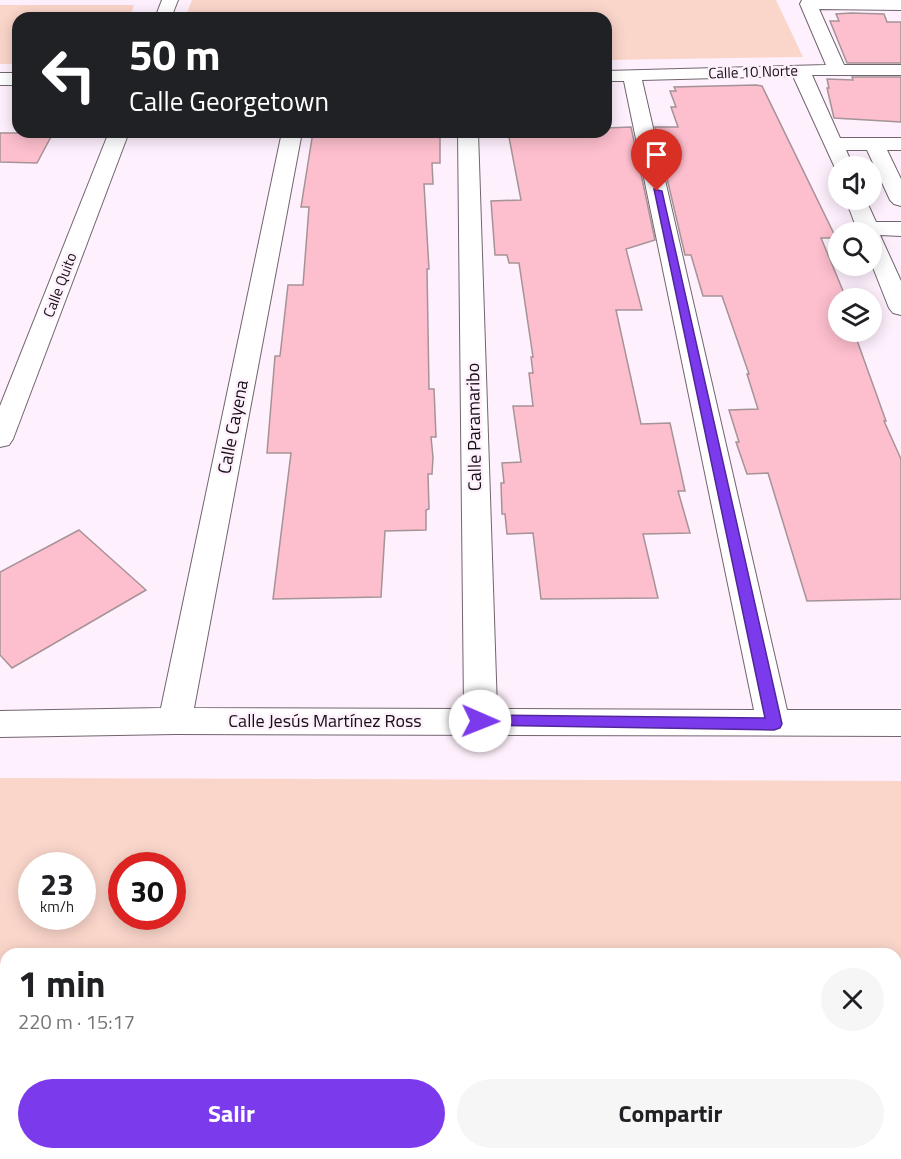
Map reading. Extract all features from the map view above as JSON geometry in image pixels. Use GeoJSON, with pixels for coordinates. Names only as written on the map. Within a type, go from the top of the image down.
{"type":"FeatureCollection","features":[{"type":"Feature","properties":{"kind":"street"},"geometry":{"type":"LineString","coordinates":[[837,70],[808,4],[901,5]]}},
{"type":"Feature","properties":{"kind":"street"},"geometry":{"type":"LineString","coordinates":[[800,70],[839,156]]}},
{"type":"Feature","properties":{"kind":"street","name":"Calle 10 Norte"},"geometry":{"type":"LineString","coordinates":[[612,76],[800,70],[901,70]]}},
{"type":"Feature","properties":{"kind":"street"},"geometry":{"type":"LineString","coordinates":[[632,75],[774,724]]}},
{"type":"Feature","properties":{"kind":"street","name":"Calle Quito"},"geometry":{"type":"LineString","coordinates":[[0,439],[117,138]]}},
{"type":"Feature","properties":{"kind":"street","name":"Calle Cayena"},"geometry":{"type":"LineString","coordinates":[[175,721],[291,138]]}},
{"type":"Feature","properties":{"kind":"street","name":"Calle Paramaribo"},"geometry":{"type":"LineString","coordinates":[[468,138],[480,721]]}},
{"type":"Feature","properties":{"kind":"street"},"geometry":{"type":"LineString","coordinates":[[834,144],[901,144]]}},
{"type":"Feature","properties":{"kind":"street"},"geometry":{"type":"LineString","coordinates":[[874,144],[901,200]]}},
{"type":"Feature","properties":{"kind":"street"},"geometry":{"type":"LineString","coordinates":[[882,231],[901,229]]}},
{"type":"Feature","properties":{"kind":"street"},"geometry":{"type":"LineString","coordinates":[[882,263],[901,308]]}},
{"type":"Feature","properties":{"kind":"street","name":"Calle Jesús Martínez Ross"},"geometry":{"type":"LineString","coordinates":[[0,724],[175,721],[901,723]]}},
{"type":"Feature","properties":{"kind":"shaded area"},"geometry":{"type":"Polygon","coordinates":[[[192,0],[776,0],[803,57],[612,60],[612,12],[187,12],[192,0]]]}},
{"type":"Feature","properties":{"kind":"shaded area"},"geometry":{"type":"Polygon","coordinates":[[[0,5],[134,5],[132,12],[12,12],[12,64],[0,64],[0,5]]]}},
{"type":"Feature","properties":{"kind":"shaded area"},"geometry":{"type":"Polygon","coordinates":[[[0,778],[901,781],[901,948],[0,948],[0,778]]]}},
{"type":"Feature","properties":{"kind":"building"},"geometry":{"type":"Polygon","coordinates":[[[836,14],[884,14],[887,22],[901,22],[901,63],[847,63],[830,21],[839,21],[836,14]]]}},
{"type":"Feature","properties":{"kind":"building"},"geometry":{"type":"Polygon","coordinates":[[[852,77],[901,77],[901,122],[834,118],[827,79],[853,80],[852,77]]]}},
{"type":"Feature","properties":{"kind":"building"},"geometry":{"type":"Polygon","coordinates":[[[762,86],[828,222],[828,238],[821,238],[828,255],[828,276],[837,276],[842,288],[828,288],[828,342],[858,342],[886,421],[884,421],[901,459],[901,599],[807,601],[768,473],[747,474],[736,442],[739,442],[729,410],[758,409],[747,374],[749,374],[722,296],[703,296],[691,255],[685,255],[655,127],[678,127],[671,107],[676,107],[670,91],[676,91],[674,87],[762,86]]]}},
{"type":"Feature","properties":{"kind":"building"},"geometry":{"type":"Polygon","coordinates":[[[631,127],[655,240],[626,249],[642,310],[616,310],[641,424],[670,423],[685,491],[678,491],[690,533],[643,534],[658,598],[541,599],[533,533],[507,534],[505,514],[502,514],[501,483],[504,483],[502,463],[521,462],[513,406],[533,406],[529,373],[533,373],[531,357],[533,357],[519,263],[509,263],[507,255],[495,255],[491,201],[521,200],[509,138],[612,138],[612,128],[631,127]]]}},
{"type":"Feature","properties":{"kind":"building"},"geometry":{"type":"Polygon","coordinates":[[[0,133],[12,133],[12,138],[50,138],[37,163],[0,162],[0,133]]]}},
{"type":"Feature","properties":{"kind":"building"},"geometry":{"type":"Polygon","coordinates":[[[312,138],[440,138],[440,163],[432,163],[433,184],[424,184],[429,269],[427,269],[429,389],[434,389],[436,437],[431,437],[433,457],[432,474],[428,474],[429,509],[426,510],[426,530],[385,531],[381,597],[273,599],[291,453],[267,453],[275,356],[280,356],[288,285],[303,285],[309,207],[301,207],[312,138]]]}},
{"type":"Feature","properties":{"kind":"building"},"geometry":{"type":"Polygon","coordinates":[[[79,530],[146,590],[12,668],[0,655],[0,572],[79,530]]]}},
{"type":"Feature","properties":{"kind":"route"},"geometry":{"type":"LineString","coordinates":[[480,721],[774,724],[657,191]]}}]}
